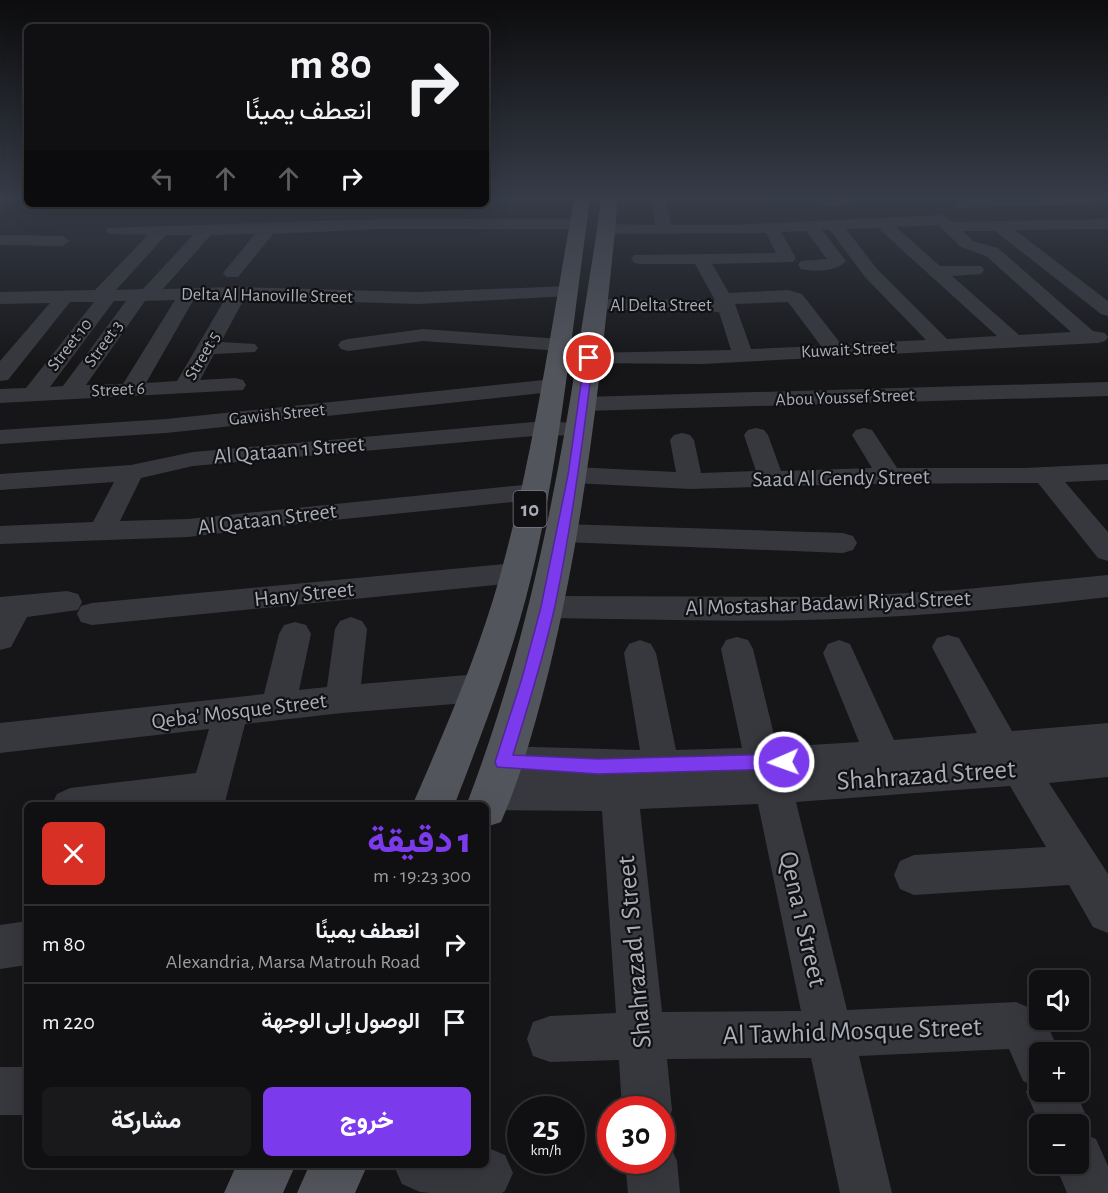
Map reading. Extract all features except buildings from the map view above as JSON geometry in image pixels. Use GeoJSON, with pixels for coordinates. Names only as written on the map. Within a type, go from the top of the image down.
{"type":"FeatureCollection","features":[{"type":"Feature","properties":{"kind":"main road","name":"10"},"geometry":{"type":"LineString","coordinates":[[435,802],[507,608],[533,492],[569,291],[583,256]]}},
{"type":"Feature","properties":{"kind":"main road","name":"10"},"geometry":{"type":"LineString","coordinates":[[494,788],[529,678],[548,607],[574,475],[596,305],[598,256]]}},
{"type":"Feature","properties":{"kind":"main road"},"geometry":{"type":"LineString","coordinates":[[253,1193],[265,1168]]}},
{"type":"Feature","properties":{"kind":"main road"},"geometry":{"type":"LineString","coordinates":[[326,1193],[337,1168]]}},
{"type":"Feature","properties":{"kind":"street","name":"Street 10"},"geometry":{"type":"LineString","coordinates":[[33,394],[103,296],[139,256]]}},
{"type":"Feature","properties":{"kind":"street","name":"Street 3"},"geometry":{"type":"LineString","coordinates":[[70,392],[143,296],[186,256]]}},
{"type":"Feature","properties":{"kind":"street"},"geometry":{"type":"LineString","coordinates":[[232,273],[246,256]]}},
{"type":"Feature","properties":{"kind":"street"},"geometry":{"type":"LineString","coordinates":[[638,256],[640,258],[701,259],[787,258],[786,256]]}},
{"type":"Feature","properties":{"kind":"street"},"geometry":{"type":"LineString","coordinates":[[640,258],[648,256]]}},
{"type":"Feature","properties":{"kind":"street"},"geometry":{"type":"LineString","coordinates":[[807,265],[831,264],[837,261],[833,256]]}},
{"type":"Feature","properties":{"kind":"street"},"geometry":{"type":"LineString","coordinates":[[860,256],[871,273],[942,345]]}},
{"type":"Feature","properties":{"kind":"street"},"geometry":{"type":"LineString","coordinates":[[919,256],[1014,341]]}},
{"type":"Feature","properties":{"kind":"street"},"geometry":{"type":"LineString","coordinates":[[998,256],[1098,337]]}},
{"type":"Feature","properties":{"kind":"street"},"geometry":{"type":"LineString","coordinates":[[1038,256],[1108,310]]}},
{"type":"Feature","properties":{"kind":"street"},"geometry":{"type":"LineString","coordinates":[[701,259],[728,310],[743,355]]}},
{"type":"Feature","properties":{"kind":"street"},"geometry":{"type":"LineString","coordinates":[[937,271],[975,270]]}},
{"type":"Feature","properties":{"kind":"street"},"geometry":{"type":"LineString","coordinates":[[469,276],[470,295]]}},
{"type":"Feature","properties":{"kind":"street"},"geometry":{"type":"LineString","coordinates":[[710,277],[730,277]]}},
{"type":"Feature","properties":{"kind":"street"},"geometry":{"type":"LineString","coordinates":[[399,298],[404,279]]}},
{"type":"Feature","properties":{"kind":"street","name":"Delta Al Hanoville Street"},"geometry":{"type":"LineString","coordinates":[[0,298],[238,293],[399,298],[569,291]]}},
{"type":"Feature","properties":{"kind":"street","name":"Street 5"},"geometry":{"type":"LineString","coordinates":[[185,387],[238,293]]}},
{"type":"Feature","properties":{"kind":"street"},"geometry":{"type":"LineString","coordinates":[[131,389],[187,295]]}},
{"type":"Feature","properties":{"kind":"street","name":"Al Delta Street"},"geometry":{"type":"LineString","coordinates":[[596,305],[728,310],[788,296],[795,298],[835,350]]}},
{"type":"Feature","properties":{"kind":"street"},"geometry":{"type":"LineString","coordinates":[[0,375],[64,297]]}},
{"type":"Feature","properties":{"kind":"street"},"geometry":{"type":"LineString","coordinates":[[650,322],[728,310]]}},
{"type":"Feature","properties":{"kind":"street"},"geometry":{"type":"LineString","coordinates":[[348,345],[423,335],[561,345]]}},
{"type":"Feature","properties":{"kind":"street","name":"Kuwait Street"},"geometry":{"type":"LineString","coordinates":[[589,358],[743,355],[1098,337]]}},
{"type":"Feature","properties":{"kind":"street"},"geometry":{"type":"LineString","coordinates":[[207,348],[248,348]]}},
{"type":"Feature","properties":{"kind":"street","name":"Street 6"},"geometry":{"type":"LineString","coordinates":[[0,396],[235,385]]}},
{"type":"Feature","properties":{"kind":"street","name":"Gawish Street"},"geometry":{"type":"LineString","coordinates":[[0,437],[166,426],[553,386]]}},
{"type":"Feature","properties":{"kind":"street","name":"Abou Youssef Street"},"geometry":{"type":"LineString","coordinates":[[581,417],[1108,389]]}},
{"type":"Feature","properties":{"kind":"street","name":"Al Qataan 1 Street"},"geometry":{"type":"LineString","coordinates":[[0,482],[131,473],[193,459],[545,428],[581,417]]}},
{"type":"Feature","properties":{"kind":"street"},"geometry":{"type":"LineString","coordinates":[[756,435],[771,479]]}},
{"type":"Feature","properties":{"kind":"street"},"geometry":{"type":"LineString","coordinates":[[864,435],[889,476]]}},
{"type":"Feature","properties":{"kind":"street"},"geometry":{"type":"LineString","coordinates":[[681,440],[690,481]]}},
{"type":"Feature","properties":{"kind":"street","name":"Saad Al Gendy Street"},"geometry":{"type":"LineString","coordinates":[[574,475],[690,481],[1108,472]]}},
{"type":"Feature","properties":{"kind":"street"},"geometry":{"type":"LineString","coordinates":[[102,531],[131,473]]}},
{"type":"Feature","properties":{"kind":"street"},"geometry":{"type":"LineString","coordinates":[[1045,475],[1108,551]]}},
{"type":"Feature","properties":{"kind":"street","name":"Al Qataan Street"},"geometry":{"type":"LineString","coordinates":[[0,535],[188,528],[314,513],[533,492]]}},
{"type":"Feature","properties":{"kind":"street"},"geometry":{"type":"LineString","coordinates":[[562,533],[843,543]]}},
{"type":"Feature","properties":{"kind":"street","name":"Hany Street"},"geometry":{"type":"LineString","coordinates":[[9,608],[79,608],[516,573]]}},
{"type":"Feature","properties":{"kind":"street","name":"Al Mostashar Badawi Riyad Street"},"geometry":{"type":"LineString","coordinates":[[548,607],[804,609],[888,606],[1108,586]]}},
{"type":"Feature","properties":{"kind":"street"},"geometry":{"type":"LineString","coordinates":[[0,638],[9,608]]}},
{"type":"Feature","properties":{"kind":"street"},"geometry":{"type":"LineString","coordinates":[[342,699],[351,629]]}},
{"type":"Feature","properties":{"kind":"street"},"geometry":{"type":"LineString","coordinates":[[278,706],[295,634]]}},
{"type":"Feature","properties":{"kind":"street"},"geometry":{"type":"LineString","coordinates":[[948,647],[1011,758],[1108,912]]}},
{"type":"Feature","properties":{"kind":"street","name":"Qena 1 Street"},"geometry":{"type":"LineString","coordinates":[[737,649],[866,1193]]}},
{"type":"Feature","properties":{"kind":"street"},"geometry":{"type":"LineString","coordinates":[[640,653],[661,765]]}},
{"type":"Feature","properties":{"kind":"street"},"geometry":{"type":"LineString","coordinates":[[839,653],[883,756]]}},
{"type":"Feature","properties":{"kind":"street","name":"Qeba' Mosque Street"},"geometry":{"type":"LineString","coordinates":[[0,738],[342,699],[479,688]]}},
{"type":"Feature","properties":{"kind":"street"},"geometry":{"type":"LineString","coordinates":[[131,802],[208,797],[231,712]]}},
{"type":"Feature","properties":{"kind":"street","name":"Shahrazad Street"},"geometry":{"type":"LineString","coordinates":[[494,788],[598,766],[661,765],[768,774],[1011,758],[1108,738]]}},
{"type":"Feature","properties":{"kind":"street","name":"Shahrazad Street"},"geometry":{"type":"LineString","coordinates":[[494,788],[620,793],[768,774],[883,756],[1108,760]]}},
{"type":"Feature","properties":{"kind":"street","name":"Shahrazad 1 Street"},"geometry":{"type":"LineString","coordinates":[[620,793],[646,1096]]}},
{"type":"Feature","properties":{"kind":"street"},"geometry":{"type":"LineString","coordinates":[[914,875],[1079,865]]}},
{"type":"Feature","properties":{"kind":"street"},"geometry":{"type":"LineString","coordinates":[[0,947],[24,943]]}},
{"type":"Feature","properties":{"kind":"street","name":"Al Tawhid Mosque Street"},"geometry":{"type":"LineString","coordinates":[[550,1039],[830,1035],[1016,1025],[1022,1028],[1031,1042]]}},
{"type":"Feature","properties":{"kind":"street"},"geometry":{"type":"LineString","coordinates":[[0,1091],[24,1091]]}},
{"type":"Feature","properties":{"kind":"street"},"geometry":{"type":"LineString","coordinates":[[439,1168],[487,1173]]}},
{"type":"Feature","properties":{"kind":"street"},"geometry":{"type":"LineString","coordinates":[[652,1174],[654,1193]]}},
{"type":"Feature","properties":{"kind":"street"},"geometry":{"type":"LineString","coordinates":[[1085,1174],[1093,1193]]}},
{"type":"Feature","properties":{"kind":"route"},"geometry":{"type":"LineString","coordinates":[[589,358],[574,475],[548,607],[503,762],[598,766],[784,762]]}}]}
